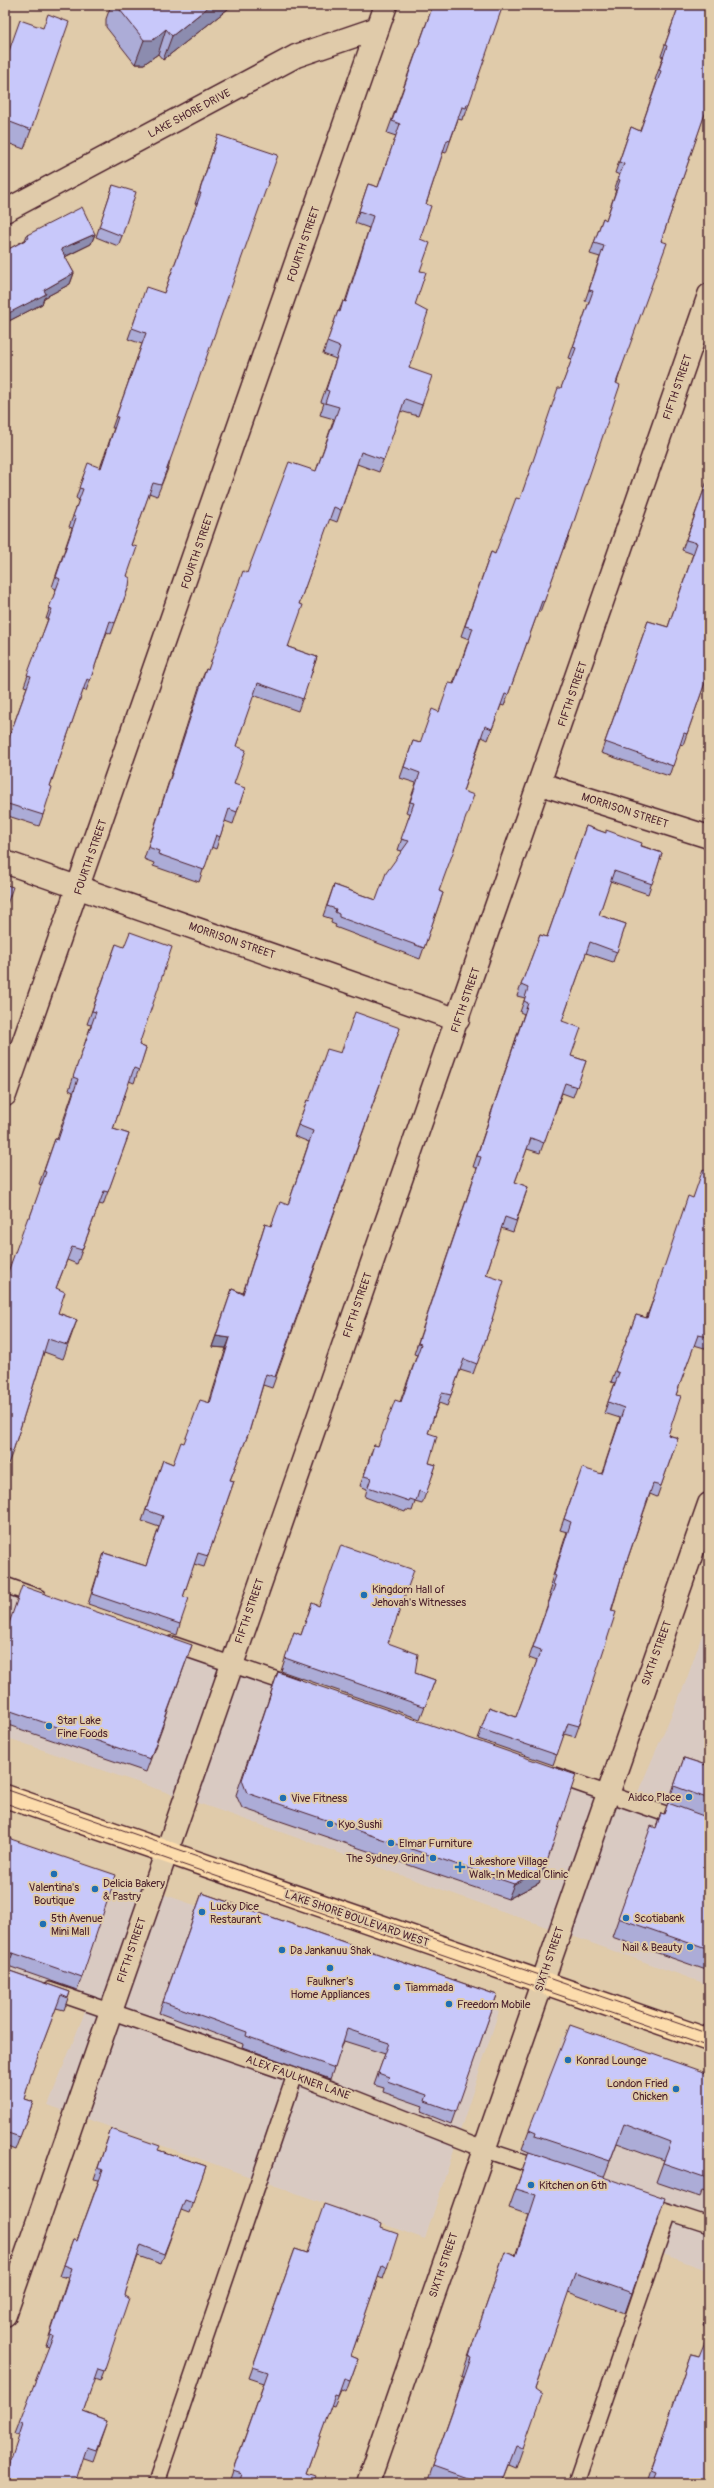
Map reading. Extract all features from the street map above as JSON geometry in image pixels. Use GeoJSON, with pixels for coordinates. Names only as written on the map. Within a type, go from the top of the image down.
{"type":"FeatureCollection","features":[{"type":"Feature","properties":{"kind":"main road","name":"LAKE SHORE BOULEVARD WEST"},"geometry":{"type":"LineString","coordinates":[[5,1796],[709,2040]]}},
{"type":"Feature","properties":{"kind":"street","name":"FOURTH STREET"},"geometry":{"type":"LineString","coordinates":[[5,1095],[80,887],[386,5]]}},
{"type":"Feature","properties":{"kind":"street","name":"LAKE SHORE DRIVE"},"geometry":{"type":"LineString","coordinates":[[5,211],[296,56],[378,28]]}},
{"type":"Feature","properties":{"kind":"street","name":"FIFTH STREET"},"geometry":{"type":"LineString","coordinates":[[5,2315],[165,1852],[542,784],[709,295]]}},
{"type":"Feature","properties":{"kind":"street","name":"MORRISON STREET"},"geometry":{"type":"LineString","coordinates":[[542,784],[709,837]]}},
{"type":"Feature","properties":{"kind":"street","name":"MORRISON STREET"},"geometry":{"type":"LineString","coordinates":[[5,862],[458,1020]]}},
{"type":"Feature","properties":{"kind":"street","name":"SIXTH STREET"},"geometry":{"type":"LineString","coordinates":[[368,2483],[607,1793],[709,1504]]}},
{"type":"Feature","properties":{"kind":"lane"},"geometry":{"type":"LineString","coordinates":[[5,1585],[50,1601]]}},
{"type":"Feature","properties":{"kind":"lane"},"geometry":{"type":"LineString","coordinates":[[155,1638],[312,1692]]}},
{"type":"Feature","properties":{"kind":"lane"},"geometry":{"type":"LineString","coordinates":[[542,1771],[709,1829]]}},
{"type":"Feature","properties":{"kind":"lane","name":"ALEX FAULKNER LANE"},"geometry":{"type":"LineString","coordinates":[[35,1985],[295,2075],[483,2149],[558,2174]]}},
{"type":"Feature","properties":{"kind":"lane"},"geometry":{"type":"LineString","coordinates":[[156,2483],[295,2075]]}},
{"type":"Feature","properties":{"kind":"lane"},"geometry":{"type":"LineString","coordinates":[[625,2197],[709,2225]]}},
{"type":"Feature","properties":{"kind":"lane"},"geometry":{"type":"LineString","coordinates":[[576,2483],[669,2212]]}},
{"type":"Feature","properties":{"kind":"shaded area"},"geometry":{"type":"Polygon","coordinates":[[[5,1579],[260,1670],[632,1806],[686,1681],[709,1615],[709,1985],[227,1813],[5,1737],[5,1579]]]}},
{"type":"Feature","properties":{"kind":"shaded area"},"geometry":{"type":"Polygon","coordinates":[[[5,1839],[499,2011],[425,2239],[48,2105],[88,2004],[5,1975],[5,1839]]]}},
{"type":"Feature","properties":{"kind":"shaded area"},"geometry":{"type":"Polygon","coordinates":[[[563,2036],[709,2083],[709,2271],[663,2254],[676,2213],[518,2159],[563,2036]]]}},
{"type":"Feature","properties":{"kind":"building"},"geometry":{"type":"Polygon","coordinates":[[[116,5],[211,5],[172,36],[166,29],[153,40],[144,40],[116,5]]]}},
{"type":"Feature","properties":{"kind":"building"},"geometry":{"type":"Polygon","coordinates":[[[433,5],[503,5],[469,104],[467,104],[466,108],[462,107],[450,141],[447,140],[426,204],[431,206],[420,239],[430,243],[420,271],[426,272],[415,305],[428,312],[409,368],[432,376],[422,405],[405,399],[384,460],[361,452],[341,510],[334,507],[299,604],[303,605],[288,647],[317,657],[303,699],[258,683],[236,746],[246,750],[234,784],[245,788],[237,812],[229,809],[220,837],[216,835],[204,870],[158,854],[159,851],[148,847],[206,669],[208,670],[243,571],[247,573],[289,462],[316,471],[339,407],[325,403],[329,391],[326,390],[340,347],[327,342],[338,311],[340,312],[343,301],[346,302],[373,216],[359,211],[368,184],[378,187],[400,124],[392,121],[433,5]]]}},
{"type":"Feature","properties":{"kind":"building"},"geometry":{"type":"Polygon","coordinates":[[[679,5],[709,5],[709,102],[661,241],[667,243],[616,383],[620,385],[568,539],[567,538],[544,602],[542,601],[508,695],[505,694],[492,729],[485,726],[463,791],[474,795],[439,891],[443,893],[424,948],[339,917],[339,914],[335,912],[336,909],[327,906],[334,885],[376,900],[386,873],[409,841],[401,839],[414,803],[410,802],[420,773],[404,767],[413,741],[420,743],[432,709],[439,712],[449,683],[454,684],[473,628],[465,626],[491,552],[495,554],[516,498],[520,499],[558,388],[561,388],[576,348],[573,347],[593,291],[589,290],[604,246],[594,243],[603,218],[606,220],[620,180],[618,179],[624,164],[619,162],[631,127],[640,131],[661,71],[659,70],[667,46],[665,45],[679,5]]]}},
{"type":"Feature","properties":{"kind":"building"},"geometry":{"type":"Polygon","coordinates":[[[48,14],[69,22],[31,130],[5,120],[5,62],[20,20],[43,28],[48,14]]]}},
{"type":"Feature","properties":{"kind":"building"},"geometry":{"type":"Polygon","coordinates":[[[218,135],[278,155],[161,485],[153,483],[131,545],[137,547],[127,576],[130,578],[129,586],[115,623],[110,621],[90,681],[87,679],[50,786],[52,787],[43,815],[5,803],[5,749],[31,676],[27,675],[52,609],[49,608],[60,579],[56,577],[76,518],[73,516],[83,489],[79,488],[88,463],[101,468],[118,417],[116,417],[146,333],[132,328],[146,287],[164,293],[201,193],[199,193],[218,135]]]}},
{"type":"Feature","properties":{"kind":"building"},"geometry":{"type":"Polygon","coordinates":[[[113,185],[136,192],[122,236],[99,227],[113,185]]]}},
{"type":"Feature","properties":{"kind":"building"},"geometry":{"type":"Polygon","coordinates":[[[82,207],[95,234],[61,249],[74,273],[44,290],[46,294],[5,315],[5,251],[29,238],[27,235],[82,207]]]}},
{"type":"Feature","properties":{"kind":"building"},"geometry":{"type":"Polygon","coordinates":[[[709,476],[709,671],[687,734],[684,733],[673,766],[605,742],[648,621],[668,627],[697,543],[686,540],[709,476]]]}},
{"type":"Feature","properties":{"kind":"building"},"geometry":{"type":"Polygon","coordinates":[[[586,826],[606,833],[606,830],[642,843],[641,846],[662,853],[652,884],[614,871],[599,915],[626,924],[617,952],[590,942],[562,1021],[581,1028],[571,1056],[586,1061],[577,1087],[565,1083],[544,1143],[531,1138],[515,1182],[528,1187],[516,1221],[505,1217],[486,1275],[504,1281],[493,1319],[477,1364],[464,1359],[451,1395],[442,1393],[428,1433],[437,1436],[429,1463],[436,1465],[426,1494],[419,1491],[416,1501],[410,1499],[409,1501],[368,1487],[371,1478],[364,1476],[374,1445],[378,1446],[395,1400],[401,1402],[421,1344],[418,1343],[481,1157],[477,1156],[528,1003],[524,1001],[528,988],[521,985],[540,935],[547,937],[586,826]]]}},
{"type":"Feature","properties":{"kind":"building"},"geometry":{"type":"Polygon","coordinates":[[[5,882],[8,883],[7,885],[13,887],[5,910],[5,882]]]}},
{"type":"Feature","properties":{"kind":"building"},"geometry":{"type":"Polygon","coordinates":[[[130,932],[172,947],[139,1045],[146,1048],[139,1070],[134,1068],[113,1129],[129,1134],[108,1192],[104,1191],[82,1250],[72,1247],[56,1288],[65,1292],[58,1313],[77,1320],[67,1345],[48,1339],[13,1451],[5,1448],[5,1280],[46,1172],[44,1171],[55,1139],[58,1140],[78,1079],[73,1077],[96,1012],[92,1011],[116,944],[124,947],[130,932]]]}},
{"type":"Feature","properties":{"kind":"building"},"geometry":{"type":"Polygon","coordinates":[[[355,1012],[400,1028],[275,1377],[266,1374],[249,1432],[230,1480],[234,1481],[208,1556],[198,1553],[183,1597],[189,1598],[180,1624],[92,1594],[104,1553],[146,1566],[163,1516],[146,1510],[163,1460],[173,1464],[181,1442],[184,1443],[200,1400],[210,1403],[230,1338],[216,1336],[232,1289],[243,1294],[265,1224],[271,1226],[280,1202],[288,1205],[313,1131],[298,1125],[307,1100],[309,1101],[327,1049],[341,1053],[355,1012]]]}},
{"type":"Feature","properties":{"kind":"building"},"geometry":{"type":"Polygon","coordinates":[[[709,1165],[709,1337],[698,1335],[676,1395],[681,1396],[668,1435],[678,1438],[661,1486],[653,1484],[621,1578],[611,1611],[616,1612],[579,1726],[568,1723],[557,1755],[481,1729],[489,1707],[516,1717],[541,1650],[533,1647],[555,1585],[553,1584],[556,1576],[554,1575],[571,1522],[564,1519],[582,1468],[602,1474],[624,1408],[608,1402],[619,1373],[615,1371],[636,1315],[647,1318],[688,1196],[693,1198],[703,1169],[707,1171],[709,1165]]]}},
{"type":"Feature","properties":{"kind":"building"},"geometry":{"type":"Polygon","coordinates":[[[341,1545],[414,1570],[388,1643],[418,1654],[415,1673],[435,1680],[425,1707],[285,1658],[294,1632],[301,1635],[312,1603],[319,1606],[341,1545]]]}},
{"type":"Feature","properties":{"kind":"building"},"geometry":{"type":"Polygon","coordinates":[[[22,1586],[192,1645],[150,1759],[5,1709],[5,1635],[22,1586]]]}},
{"type":"Feature","properties":{"kind":"building"},"geometry":{"type":"Polygon","coordinates":[[[278,1672],[576,1775],[545,1868],[514,1884],[247,1793],[242,1780],[278,1672]]]}},
{"type":"Feature","properties":{"kind":"building"},"geometry":{"type":"Polygon","coordinates":[[[684,1758],[709,1766],[709,1799],[674,1786],[684,1758]]]}},
{"type":"Feature","properties":{"kind":"building"},"geometry":{"type":"Polygon","coordinates":[[[668,1803],[709,1818],[709,1950],[618,1918],[651,1826],[656,1828],[661,1813],[664,1814],[668,1803]]]}},
{"type":"Feature","properties":{"kind":"building"},"geometry":{"type":"Polygon","coordinates":[[[5,1837],[116,1875],[82,1977],[13,1953],[8,1953],[5,1955],[5,1837]]]}},
{"type":"Feature","properties":{"kind":"building"},"geometry":{"type":"Polygon","coordinates":[[[202,1893],[497,1995],[456,2112],[425,2101],[427,2095],[387,2081],[389,2077],[378,2073],[389,2043],[347,2029],[335,2068],[246,2036],[247,2032],[163,2002],[202,1893]]]}},
{"type":"Feature","properties":{"kind":"building"},"geometry":{"type":"Polygon","coordinates":[[[5,1968],[70,1992],[68,1998],[61,1995],[32,2072],[24,2099],[33,2102],[20,2137],[5,2132],[5,1968]]]}},
{"type":"Feature","properties":{"kind":"building"},"geometry":{"type":"Polygon","coordinates":[[[570,2025],[709,2074],[709,2171],[707,2178],[663,2163],[671,2142],[624,2124],[610,2161],[535,2136],[536,2133],[529,2130],[570,2025]]]}},
{"type":"Feature","properties":{"kind":"building"},"geometry":{"type":"Polygon","coordinates":[[[111,2129],[160,2146],[158,2150],[206,2166],[193,2203],[185,2200],[164,2254],[141,2245],[126,2291],[125,2296],[129,2298],[104,2371],[98,2369],[83,2412],[107,2421],[96,2450],[87,2447],[75,2483],[5,2483],[5,2475],[23,2424],[19,2423],[53,2336],[50,2335],[72,2268],[64,2265],[73,2240],[77,2241],[103,2170],[98,2168],[111,2129]]]}},
{"type":"Feature","properties":{"kind":"building"},"geometry":{"type":"Polygon","coordinates":[[[529,2152],[665,2198],[632,2293],[575,2273],[535,2389],[542,2394],[523,2448],[516,2446],[502,2483],[481,2483],[433,2466],[471,2358],[469,2357],[473,2343],[505,2252],[516,2256],[536,2195],[516,2189],[529,2152]]]}},
{"type":"Feature","properties":{"kind":"building"},"geometry":{"type":"Polygon","coordinates":[[[324,2204],[382,2224],[381,2228],[398,2234],[387,2268],[382,2266],[351,2356],[358,2359],[350,2381],[344,2379],[338,2396],[335,2395],[307,2473],[316,2476],[313,2483],[239,2483],[242,2474],[233,2471],[268,2372],[253,2367],[295,2249],[307,2253],[324,2204]]]}},
{"type":"Feature","properties":{"kind":"building"},"geometry":{"type":"Polygon","coordinates":[[[709,2332],[709,2483],[652,2483],[656,2473],[651,2471],[691,2354],[699,2356],[709,2332]]]}},
{"type":"Feature","properties":{"kind":"tram line"},"geometry":{"type":"LineString","coordinates":[[5,1789],[709,2034]]}},
{"type":"Feature","properties":{"kind":"tram line"},"geometry":{"type":"LineString","coordinates":[[5,1803],[709,2047]]}},
{"type":"Feature","properties":{"kind":"place","name":"Kingdom Hall of Jehovah's Witnesses"},"geometry":{"type":"Point","coordinates":[364,1595]}},
{"type":"Feature","properties":{"kind":"place","name":"Star Lake Fine Foods"},"geometry":{"type":"Point","coordinates":[49,1726]}},
{"type":"Feature","properties":{"kind":"place","name":"Aidco Place"},"geometry":{"type":"Point","coordinates":[689,1797]}},
{"type":"Feature","properties":{"kind":"place","name":"Vive Fitness"},"geometry":{"type":"Point","coordinates":[283,1798]}},
{"type":"Feature","properties":{"kind":"place","name":"Kyo Sushi"},"geometry":{"type":"Point","coordinates":[330,1824]}},
{"type":"Feature","properties":{"kind":"place","name":"Elmar Furniture"},"geometry":{"type":"Point","coordinates":[391,1843]}},
{"type":"Feature","properties":{"kind":"place","name":"The Sydney Grind"},"geometry":{"type":"Point","coordinates":[433,1858]}},
{"type":"Feature","properties":{"kind":"place","name":"Lakeshore Village Walk-In Medical Clinic"},"geometry":{"type":"Point","coordinates":[460,1867]}},
{"type":"Feature","properties":{"kind":"place","name":"Valentina's Boutique"},"geometry":{"type":"Point","coordinates":[54,1874]}},
{"type":"Feature","properties":{"kind":"place","name":"Delicia Bakery & Pastry"},"geometry":{"type":"Point","coordinates":[95,1889]}},
{"type":"Feature","properties":{"kind":"place","name":"Lucky Dice Restaurant"},"geometry":{"type":"Point","coordinates":[202,1912]}},
{"type":"Feature","properties":{"kind":"place","name":"Scotiabank"},"geometry":{"type":"Point","coordinates":[626,1918]}},
{"type":"Feature","properties":{"kind":"place","name":"5th Avenue Mini Mall"},"geometry":{"type":"Point","coordinates":[43,1924]}},
{"type":"Feature","properties":{"kind":"place","name":"Nail & Beauty"},"geometry":{"type":"Point","coordinates":[690,1947]}},
{"type":"Feature","properties":{"kind":"place","name":"Da Jankanuu Shak"},"geometry":{"type":"Point","coordinates":[282,1950]}},
{"type":"Feature","properties":{"kind":"place","name":"Faulkner’s Home Appliances"},"geometry":{"type":"Point","coordinates":[330,1968]}},
{"type":"Feature","properties":{"kind":"place","name":"Tiammada"},"geometry":{"type":"Point","coordinates":[397,1987]}},
{"type":"Feature","properties":{"kind":"place","name":"Freedom Mobile"},"geometry":{"type":"Point","coordinates":[449,2004]}},
{"type":"Feature","properties":{"kind":"place","name":"Konrad Lounge"},"geometry":{"type":"Point","coordinates":[568,2060]}},
{"type":"Feature","properties":{"kind":"place","name":"London Fried Chicken"},"geometry":{"type":"Point","coordinates":[676,2089]}},
{"type":"Feature","properties":{"kind":"place","name":"Kitchen on 6th"},"geometry":{"type":"Point","coordinates":[531,2185]}}]}
